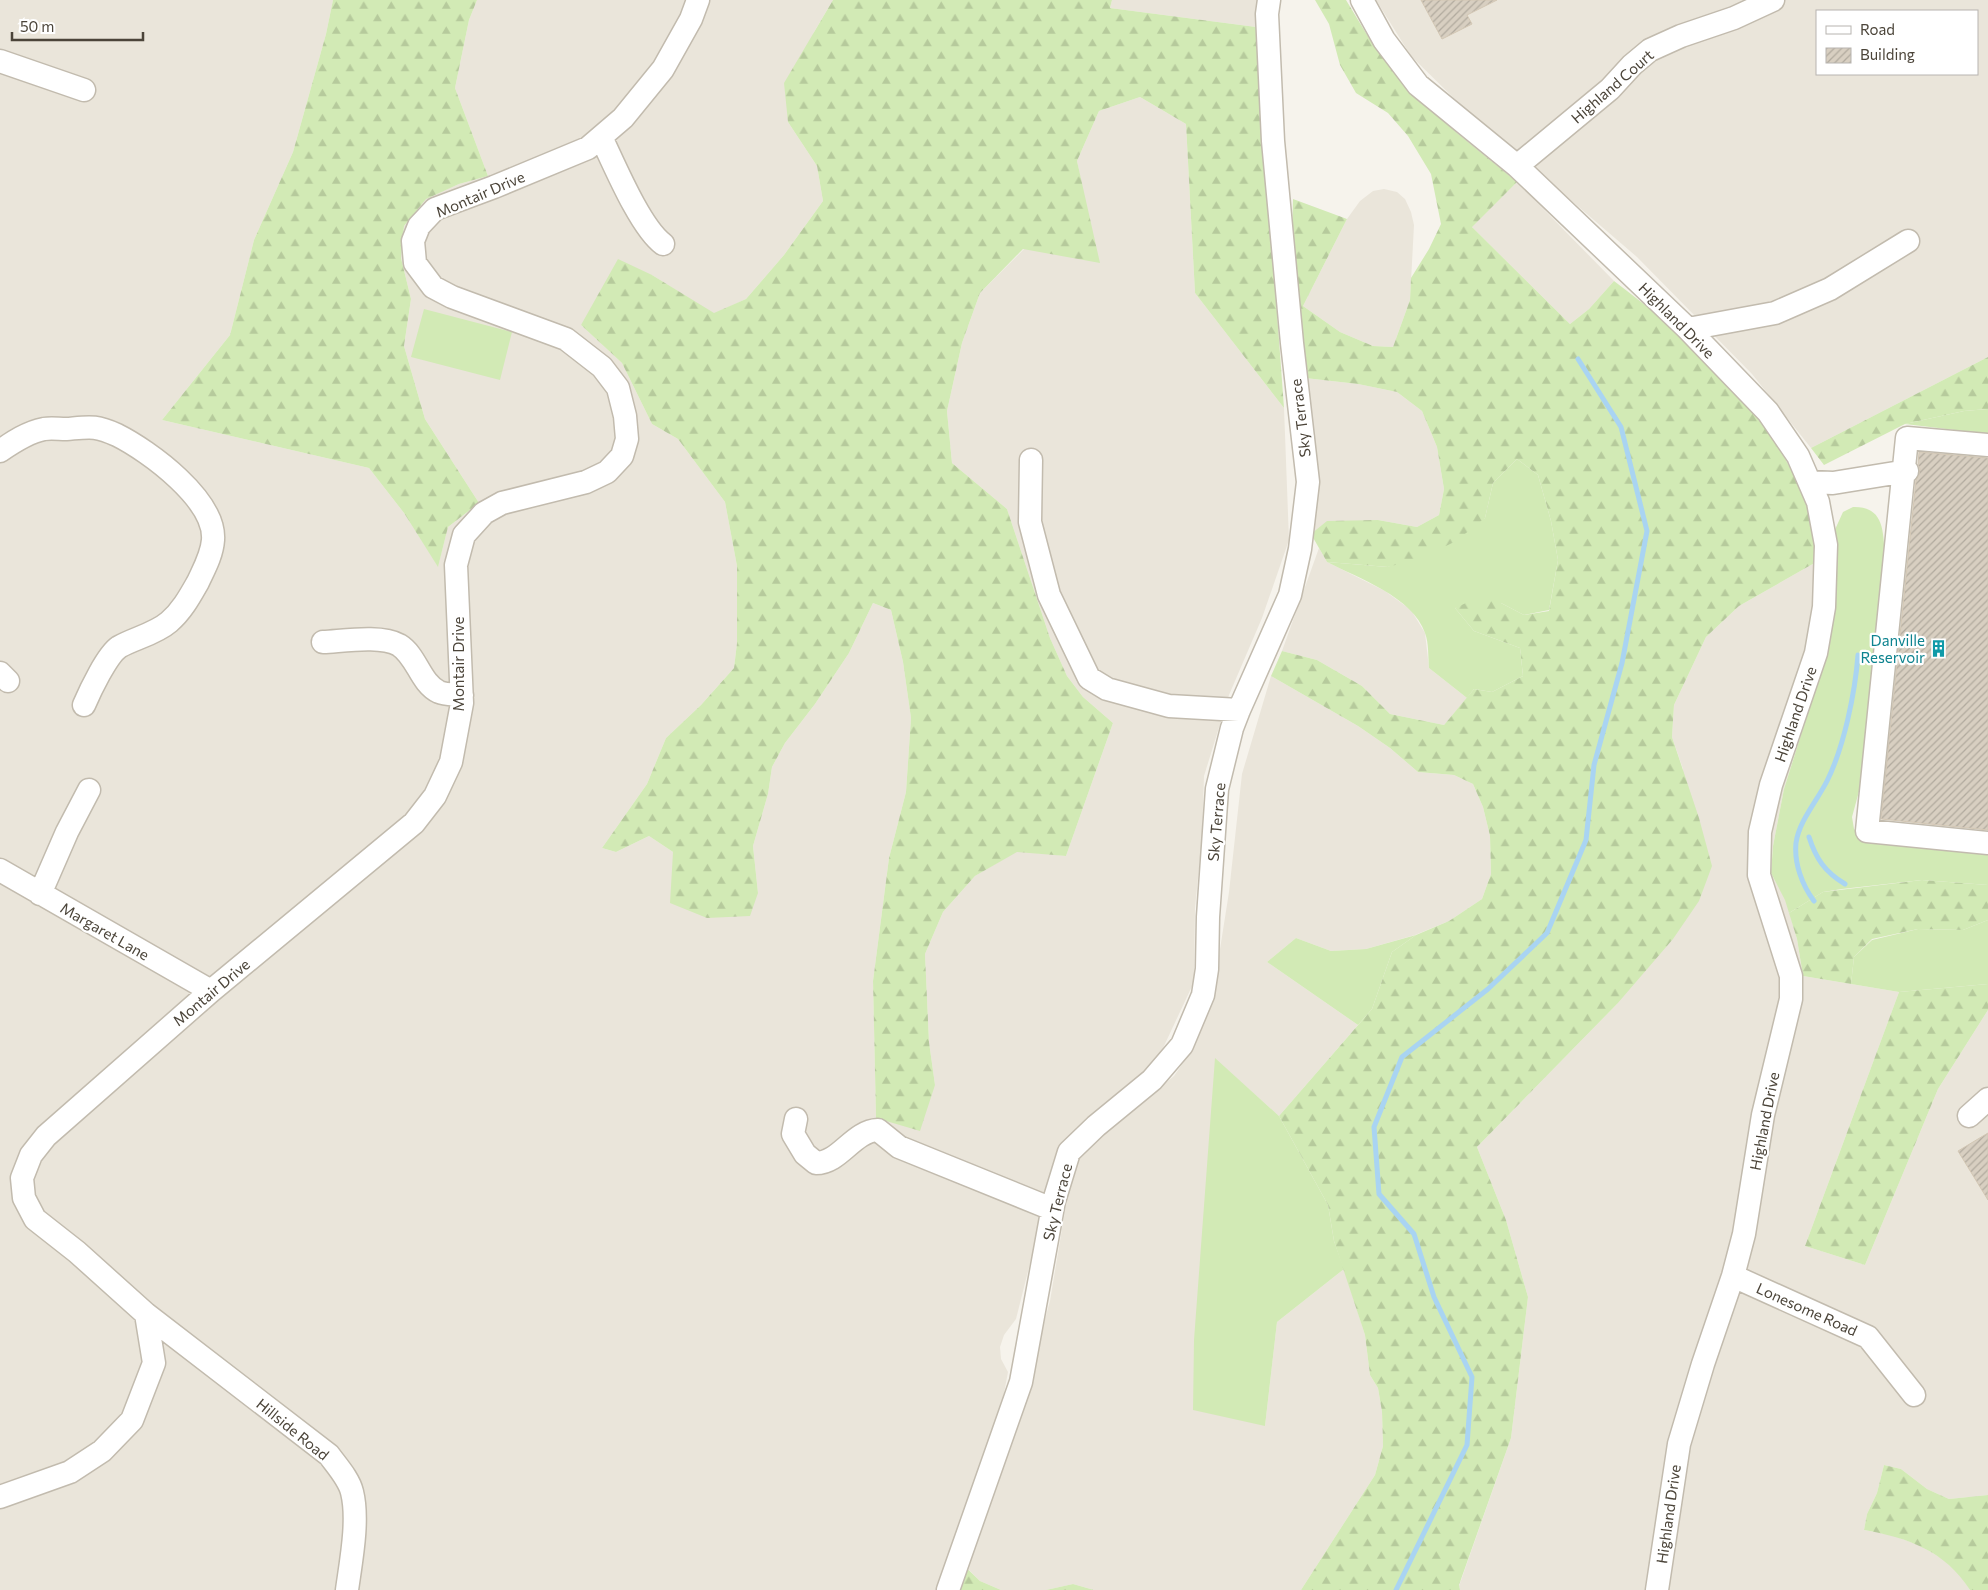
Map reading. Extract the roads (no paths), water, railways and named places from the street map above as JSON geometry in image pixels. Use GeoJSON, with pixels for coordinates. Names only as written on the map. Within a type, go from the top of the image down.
{"type":"FeatureCollection","features":[{"type":"Feature","properties":{"kind":"street","name":"Montair Drive"},"geometry":{"type":"LineString","coordinates":[[146,1314],[77,1252],[35,1219],[24,1198],[22,1178],[30,1155],[46,1136],[210,991],[414,823],[435,796],[451,762],[462,702],[456,565],[464,534],[484,513],[502,503],[586,482],[607,472],[622,456],[627,439],[625,416],[618,388],[602,367],[566,339],[452,297],[433,287],[415,263],[412,241],[419,226],[435,209],[588,148],[623,118],[663,69],[691,19],[698,0]]}},
{"type":"Feature","properties":{"kind":"street","name":"Sky Terrace"},"geometry":{"type":"LineString","coordinates":[[948,1590],[1021,1382],[1052,1209],[1069,1152],[1096,1126],[1152,1080],[1182,1045],[1203,995],[1207,969],[1208,917],[1217,788],[1232,728],[1290,595],[1300,549],[1308,482],[1292,343],[1273,141],[1267,14],[1269,0]]}},
{"type":"Feature","properties":{"kind":"street","name":"Highland Drive"},"geometry":{"type":"LineString","coordinates":[[1362,0],[1384,40],[1418,84],[1517,166],[1688,329],[1768,412],[1798,456],[1810,482],[1818,502],[1826,545],[1824,607],[1816,653],[1771,784],[1760,832],[1759,875],[1791,976],[1791,999],[1763,1115],[1744,1234],[1733,1276],[1703,1364],[1679,1444],[1657,1590]]}},
{"type":"Feature","properties":{"kind":"street","name":"Highland Court"},"geometry":{"type":"LineString","coordinates":[[1517,166],[1610,89],[1632,65],[1650,50],[1681,36],[1734,18],[1773,0]]}},
{"type":"Feature","properties":{"kind":"street"},"geometry":{"type":"LineString","coordinates":[[0,61],[84,90]]}},
{"type":"Feature","properties":{"kind":"street"},"geometry":{"type":"LineString","coordinates":[[601,137],[627,192],[646,225],[663,244]]}},
{"type":"Feature","properties":{"kind":"street"},"geometry":{"type":"LineString","coordinates":[[1688,329],[1775,313],[1830,289],[1908,241]]}},
{"type":"Feature","properties":{"kind":"street"},"geometry":{"type":"LineString","coordinates":[[0,452],[24,436],[44,430],[89,426],[106,430],[134,445],[174,476],[198,500],[209,518],[214,539],[206,566],[189,598],[168,623],[131,643],[117,648],[97,678],[84,705]]}},
{"type":"Feature","properties":{"kind":"street"},"geometry":{"type":"LineString","coordinates":[[1988,445],[1907,438],[1867,831],[1988,842]]}},
{"type":"Feature","properties":{"kind":"street"},"geometry":{"type":"LineString","coordinates":[[1031,460],[1030,522],[1049,595],[1089,678],[1107,689],[1169,706],[1239,710]]}},
{"type":"Feature","properties":{"kind":"street"},"geometry":{"type":"LineString","coordinates":[[1810,482],[1833,483],[1905,472]]}},
{"type":"Feature","properties":{"kind":"street"},"geometry":{"type":"LineString","coordinates":[[323,642],[371,640],[387,641],[399,645],[408,653],[430,685],[437,691],[462,694]]}},
{"type":"Feature","properties":{"kind":"street"},"geometry":{"type":"LineString","coordinates":[[40,894],[67,832],[89,790]]}},
{"type":"Feature","properties":{"kind":"street","name":"Margaret Lane"},"geometry":{"type":"LineString","coordinates":[[0,870],[210,991]]}},
{"type":"Feature","properties":{"kind":"street"},"geometry":{"type":"LineString","coordinates":[[1969,1116],[1988,1099]]}},
{"type":"Feature","properties":{"kind":"street"},"geometry":{"type":"LineString","coordinates":[[796,1119],[793,1134],[805,1154],[816,1163],[824,1163],[854,1140],[871,1130],[878,1130],[899,1146],[1052,1209]]}},
{"type":"Feature","properties":{"kind":"street","name":"Lonesome Road"},"geometry":{"type":"LineString","coordinates":[[1733,1276],[1868,1337],[1914,1395]]}},
{"type":"Feature","properties":{"kind":"street"},"geometry":{"type":"LineString","coordinates":[[0,1497],[70,1472],[102,1451],[132,1420],[154,1363],[146,1314]]}},
{"type":"Feature","properties":{"kind":"street","name":"Hillside Road"},"geometry":{"type":"LineString","coordinates":[[146,1314],[329,1455],[347,1480],[352,1491],[355,1532],[347,1590]]}},
{"type":"Feature","properties":{"kind":"waterway"},"geometry":{"type":"LineString","coordinates":[[1396,1590],[1467,1445],[1472,1377],[1434,1297],[1414,1234],[1379,1194],[1374,1127],[1402,1057],[1488,989],[1547,933],[1586,840],[1594,765],[1622,663],[1647,531],[1621,427],[1578,359]]}},
{"type":"Feature","properties":{"kind":"waterway"},"geometry":{"type":"LineString","coordinates":[[1814,901],[1800,874],[1796,858],[1796,843],[1801,827],[1827,781],[1839,752],[1851,703],[1858,655]]}},
{"type":"Feature","properties":{"kind":"waterway"},"geometry":{"type":"LineString","coordinates":[[1809,837],[1822,864],[1832,875],[1845,884]]}},
{"type":"Feature","properties":{"kind":"place","name":"Danville Reservoir"},"geometry":{"type":"Point","coordinates":[1939,649]}}]}
